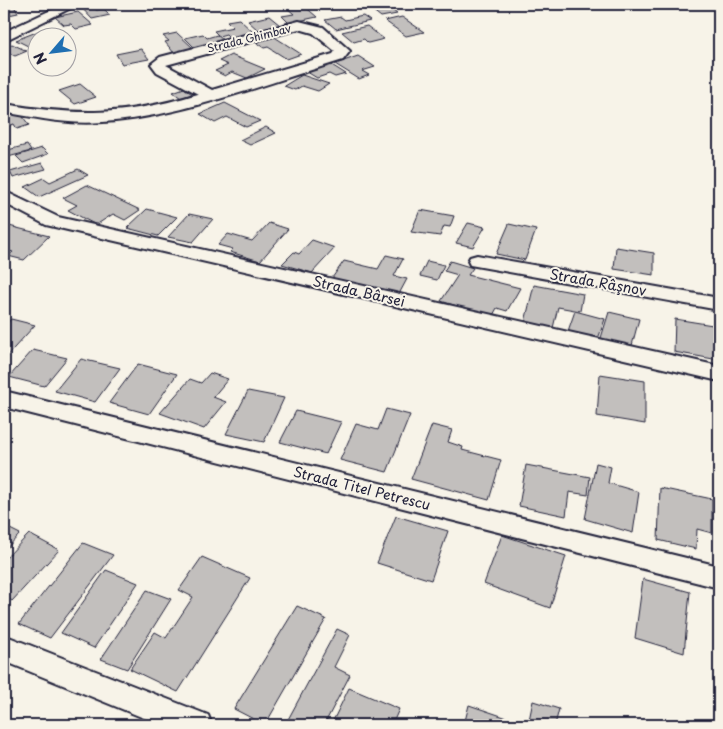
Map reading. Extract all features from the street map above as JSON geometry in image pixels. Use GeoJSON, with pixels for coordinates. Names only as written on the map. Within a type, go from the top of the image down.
{"type":"FeatureCollection","features":[{"type":"Feature","properties":{"kind":"street"},"geometry":{"type":"LineString","coordinates":[[4,37],[73,4]]}},
{"type":"Feature","properties":{"kind":"street","name":"Strada Ghimbav"},"geometry":{"type":"LineString","coordinates":[[4,108],[53,116],[102,118],[168,108],[338,57],[343,51],[318,30],[299,25],[164,60],[158,64],[162,69],[210,95]]}},
{"type":"Feature","properties":{"kind":"street","name":"Strada Bârsei"},"geometry":{"type":"LineString","coordinates":[[4,196],[31,212],[52,220],[719,374]]}},
{"type":"Feature","properties":{"kind":"street","name":"Strada Râşnov"},"geometry":{"type":"LineString","coordinates":[[477,261],[719,304]]}},
{"type":"Feature","properties":{"kind":"street","name":"Strada Titel Petrescu"},"geometry":{"type":"LineString","coordinates":[[4,399],[719,577]]}},
{"type":"Feature","properties":{"kind":"street"},"geometry":{"type":"LineString","coordinates":[[4,648],[197,725]]}},
{"type":"Feature","properties":{"kind":"building"},"geometry":{"type":"Polygon","coordinates":[[[302,4],[317,17],[289,23],[282,16],[294,14],[286,7],[302,4]]]}},
{"type":"Feature","properties":{"kind":"building"},"geometry":{"type":"Polygon","coordinates":[[[384,4],[397,14],[381,17],[367,6],[384,4]]]}},
{"type":"Feature","properties":{"kind":"building"},"geometry":{"type":"Polygon","coordinates":[[[91,5],[96,10],[104,9],[110,15],[92,19],[81,7],[91,5]]]}},
{"type":"Feature","properties":{"kind":"building"},"geometry":{"type":"Polygon","coordinates":[[[14,6],[18,13],[4,16],[4,8],[14,6]]]}},
{"type":"Feature","properties":{"kind":"building"},"geometry":{"type":"Polygon","coordinates":[[[78,12],[93,25],[75,28],[71,24],[64,25],[55,17],[78,12]]]}},
{"type":"Feature","properties":{"kind":"building"},"geometry":{"type":"Polygon","coordinates":[[[269,16],[280,25],[258,30],[248,21],[269,16]]]}},
{"type":"Feature","properties":{"kind":"building"},"geometry":{"type":"Polygon","coordinates":[[[363,16],[370,21],[336,29],[325,20],[341,17],[345,20],[363,16]]]}},
{"type":"Feature","properties":{"kind":"building"},"geometry":{"type":"Polygon","coordinates":[[[402,17],[424,32],[406,36],[385,21],[402,17]]]}},
{"type":"Feature","properties":{"kind":"building"},"geometry":{"type":"Polygon","coordinates":[[[239,19],[254,33],[230,38],[226,34],[219,36],[214,31],[233,27],[227,21],[239,19]]]}},
{"type":"Feature","properties":{"kind":"building"},"geometry":{"type":"Polygon","coordinates":[[[367,26],[384,39],[368,43],[364,39],[354,42],[342,32],[367,26]]]}},
{"type":"Feature","properties":{"kind":"building"},"geometry":{"type":"Polygon","coordinates":[[[177,33],[193,48],[174,53],[165,42],[169,41],[163,36],[177,33]]]}},
{"type":"Feature","properties":{"kind":"building"},"geometry":{"type":"Polygon","coordinates":[[[203,34],[207,38],[217,35],[223,40],[194,47],[185,38],[203,34]]]}},
{"type":"Feature","properties":{"kind":"building"},"geometry":{"type":"Polygon","coordinates":[[[28,35],[28,46],[16,40],[28,35]]]}},
{"type":"Feature","properties":{"kind":"building"},"geometry":{"type":"Polygon","coordinates":[[[273,36],[301,54],[287,59],[268,47],[264,48],[255,42],[273,36]]]}},
{"type":"Feature","properties":{"kind":"building"},"geometry":{"type":"Polygon","coordinates":[[[12,44],[27,51],[15,56],[9,53],[4,55],[4,47],[12,44]]]}},
{"type":"Feature","properties":{"kind":"building"},"geometry":{"type":"Polygon","coordinates":[[[141,49],[149,59],[122,64],[116,54],[141,49]]]}},
{"type":"Feature","properties":{"kind":"building"},"geometry":{"type":"Polygon","coordinates":[[[231,55],[265,69],[247,78],[232,72],[225,76],[215,71],[228,65],[219,61],[231,55]]]}},
{"type":"Feature","properties":{"kind":"building"},"geometry":{"type":"Polygon","coordinates":[[[358,56],[375,67],[362,71],[369,75],[359,79],[335,64],[358,56]]]}},
{"type":"Feature","properties":{"kind":"building"},"geometry":{"type":"Polygon","coordinates":[[[330,64],[346,74],[335,77],[329,74],[317,78],[307,72],[330,64]]]}},
{"type":"Feature","properties":{"kind":"building"},"geometry":{"type":"Polygon","coordinates":[[[302,75],[329,84],[318,91],[302,86],[295,90],[284,86],[302,75]]]}},
{"type":"Feature","properties":{"kind":"building"},"geometry":{"type":"Polygon","coordinates":[[[80,84],[96,97],[75,104],[59,91],[80,84]]]}},
{"type":"Feature","properties":{"kind":"building"},"geometry":{"type":"Polygon","coordinates":[[[184,88],[192,94],[181,98],[173,92],[184,88]]]}},
{"type":"Feature","properties":{"kind":"building"},"geometry":{"type":"Polygon","coordinates":[[[225,103],[260,121],[246,127],[227,117],[215,123],[200,114],[225,103]]]}},
{"type":"Feature","properties":{"kind":"building"},"geometry":{"type":"Polygon","coordinates":[[[20,113],[29,125],[17,129],[14,124],[4,127],[4,117],[20,113]]]}},
{"type":"Feature","properties":{"kind":"building"},"geometry":{"type":"Polygon","coordinates":[[[266,127],[276,133],[250,145],[240,140],[266,127]]]}},
{"type":"Feature","properties":{"kind":"building"},"geometry":{"type":"Polygon","coordinates":[[[27,145],[31,151],[4,158],[4,151],[27,145]]]}},
{"type":"Feature","properties":{"kind":"building"},"geometry":{"type":"Polygon","coordinates":[[[42,148],[48,154],[23,163],[16,156],[42,148]]]}},
{"type":"Feature","properties":{"kind":"building"},"geometry":{"type":"Polygon","coordinates":[[[42,163],[46,169],[13,178],[10,172],[42,163]]]}},
{"type":"Feature","properties":{"kind":"building"},"geometry":{"type":"Polygon","coordinates":[[[78,169],[88,175],[39,197],[25,187],[44,178],[50,182],[78,169]]]}},
{"type":"Feature","properties":{"kind":"building"},"geometry":{"type":"Polygon","coordinates":[[[87,185],[140,210],[125,220],[113,214],[96,225],[68,210],[77,205],[63,198],[87,185]]]}},
{"type":"Feature","properties":{"kind":"building"},"geometry":{"type":"Polygon","coordinates":[[[147,209],[177,217],[158,236],[127,228],[147,209]]]}},
{"type":"Feature","properties":{"kind":"building"},"geometry":{"type":"Polygon","coordinates":[[[420,210],[454,216],[450,227],[444,226],[440,236],[411,232],[420,210]]]}},
{"type":"Feature","properties":{"kind":"building"},"geometry":{"type":"Polygon","coordinates":[[[189,214],[213,219],[193,242],[168,237],[189,214]]]}},
{"type":"Feature","properties":{"kind":"building"},"geometry":{"type":"Polygon","coordinates":[[[269,223],[288,229],[260,261],[230,252],[233,249],[218,245],[228,234],[252,241],[269,223]]]}},
{"type":"Feature","properties":{"kind":"building"},"geometry":{"type":"Polygon","coordinates":[[[468,223],[485,227],[473,247],[456,243],[468,223]]]}},
{"type":"Feature","properties":{"kind":"building"},"geometry":{"type":"Polygon","coordinates":[[[509,224],[536,230],[525,260],[496,254],[509,224]]]}},
{"type":"Feature","properties":{"kind":"building"},"geometry":{"type":"Polygon","coordinates":[[[9,226],[49,236],[24,260],[8,256],[13,252],[4,249],[4,231],[9,226]]]}},
{"type":"Feature","properties":{"kind":"building"},"geometry":{"type":"Polygon","coordinates":[[[312,240],[335,248],[312,273],[282,264],[294,252],[299,254],[312,240]]]}},
{"type":"Feature","properties":{"kind":"building"},"geometry":{"type":"Polygon","coordinates":[[[616,247],[654,253],[654,275],[614,269],[616,247]]]}},
{"type":"Feature","properties":{"kind":"building"},"geometry":{"type":"Polygon","coordinates":[[[386,255],[403,259],[394,276],[407,279],[399,294],[332,278],[344,261],[378,269],[386,255]]]}},
{"type":"Feature","properties":{"kind":"building"},"geometry":{"type":"Polygon","coordinates":[[[427,261],[444,265],[437,280],[420,276],[427,261]]]}},
{"type":"Feature","properties":{"kind":"building"},"geometry":{"type":"Polygon","coordinates":[[[450,261],[473,268],[468,275],[520,288],[507,311],[497,308],[492,317],[441,301],[458,275],[444,271],[450,261]]]}},
{"type":"Feature","properties":{"kind":"building"},"geometry":{"type":"Polygon","coordinates":[[[534,285],[583,294],[580,311],[558,307],[553,328],[525,322],[534,285]]]}},
{"type":"Feature","properties":{"kind":"building"},"geometry":{"type":"Polygon","coordinates":[[[575,311],[605,319],[598,339],[568,331],[575,311]]]}},
{"type":"Feature","properties":{"kind":"building"},"geometry":{"type":"Polygon","coordinates":[[[609,312],[639,319],[631,349],[600,341],[609,312]]]}},
{"type":"Feature","properties":{"kind":"building"},"geometry":{"type":"Polygon","coordinates":[[[11,319],[35,325],[4,359],[4,327],[11,319]]]}},
{"type":"Feature","properties":{"kind":"building"},"geometry":{"type":"Polygon","coordinates":[[[675,319],[719,326],[719,360],[674,352],[675,319]]]}},
{"type":"Feature","properties":{"kind":"building"},"geometry":{"type":"Polygon","coordinates":[[[33,350],[67,358],[44,386],[9,377],[33,350]]]}},
{"type":"Feature","properties":{"kind":"building"},"geometry":{"type":"Polygon","coordinates":[[[81,359],[120,368],[95,402],[55,391],[81,359]]]}},
{"type":"Feature","properties":{"kind":"building"},"geometry":{"type":"Polygon","coordinates":[[[138,364],[177,374],[149,414],[109,403],[138,364]]]}},
{"type":"Feature","properties":{"kind":"building"},"geometry":{"type":"Polygon","coordinates":[[[210,373],[228,379],[213,397],[226,402],[204,429],[160,413],[190,379],[201,383],[210,373]]]}},
{"type":"Feature","properties":{"kind":"building"},"geometry":{"type":"Polygon","coordinates":[[[600,374],[645,381],[645,424],[597,416],[600,374]]]}},
{"type":"Feature","properties":{"kind":"building"},"geometry":{"type":"Polygon","coordinates":[[[248,391],[284,398],[264,442],[226,434],[248,391]]]}},
{"type":"Feature","properties":{"kind":"building"},"geometry":{"type":"Polygon","coordinates":[[[386,409],[410,415],[387,472],[340,460],[356,424],[378,430],[386,409]]]}},
{"type":"Feature","properties":{"kind":"building"},"geometry":{"type":"Polygon","coordinates":[[[296,411],[341,422],[326,454],[280,442],[296,411]]]}},
{"type":"Feature","properties":{"kind":"building"},"geometry":{"type":"Polygon","coordinates":[[[432,425],[452,430],[448,442],[463,447],[462,450],[501,460],[489,500],[411,479],[432,425]]]}},
{"type":"Feature","properties":{"kind":"building"},"geometry":{"type":"Polygon","coordinates":[[[596,463],[611,467],[608,483],[639,492],[633,533],[585,519],[596,463]]]}},
{"type":"Feature","properties":{"kind":"building"},"geometry":{"type":"Polygon","coordinates":[[[526,465],[590,477],[588,495],[569,492],[566,516],[519,506],[526,465]]]}},
{"type":"Feature","properties":{"kind":"building"},"geometry":{"type":"Polygon","coordinates":[[[660,488],[712,499],[712,533],[697,529],[696,549],[658,540],[660,488]]]}},
{"type":"Feature","properties":{"kind":"building"},"geometry":{"type":"Polygon","coordinates":[[[396,516],[448,531],[431,580],[377,563],[396,516]]]}},
{"type":"Feature","properties":{"kind":"building"},"geometry":{"type":"Polygon","coordinates":[[[4,526],[20,534],[4,551],[4,526]]]}},
{"type":"Feature","properties":{"kind":"building"},"geometry":{"type":"Polygon","coordinates":[[[29,534],[59,550],[12,601],[4,596],[4,560],[29,534]]]}},
{"type":"Feature","properties":{"kind":"building"},"geometry":{"type":"Polygon","coordinates":[[[502,535],[566,556],[550,608],[484,584],[502,535]]]}},
{"type":"Feature","properties":{"kind":"building"},"geometry":{"type":"Polygon","coordinates":[[[83,543],[113,555],[50,638],[19,624],[83,543]]]}},
{"type":"Feature","properties":{"kind":"building"},"geometry":{"type":"Polygon","coordinates":[[[202,557],[250,578],[178,692],[130,669],[155,632],[166,638],[193,597],[179,590],[202,557]]]}},
{"type":"Feature","properties":{"kind":"building"},"geometry":{"type":"Polygon","coordinates":[[[106,570],[138,583],[94,648],[61,633],[106,570]]]}},
{"type":"Feature","properties":{"kind":"building"},"geometry":{"type":"Polygon","coordinates":[[[643,579],[690,592],[684,653],[635,638],[643,579]]]}},
{"type":"Feature","properties":{"kind":"building"},"geometry":{"type":"Polygon","coordinates":[[[147,590],[171,599],[127,669],[101,659],[147,590]]]}},
{"type":"Feature","properties":{"kind":"building"},"geometry":{"type":"Polygon","coordinates":[[[297,606],[326,619],[265,725],[234,709],[297,606]]]}},
{"type":"Feature","properties":{"kind":"building"},"geometry":{"type":"Polygon","coordinates":[[[337,629],[350,635],[334,667],[350,675],[324,725],[285,725],[337,629]]]}},
{"type":"Feature","properties":{"kind":"building"},"geometry":{"type":"Polygon","coordinates":[[[349,688],[399,709],[392,725],[331,725],[349,688]]]}},
{"type":"Feature","properties":{"kind":"building"},"geometry":{"type":"Polygon","coordinates":[[[533,701],[559,709],[555,725],[528,725],[533,701]]]}},
{"type":"Feature","properties":{"kind":"building"},"geometry":{"type":"Polygon","coordinates":[[[469,705],[528,725],[464,725],[469,705]]]}}]}
